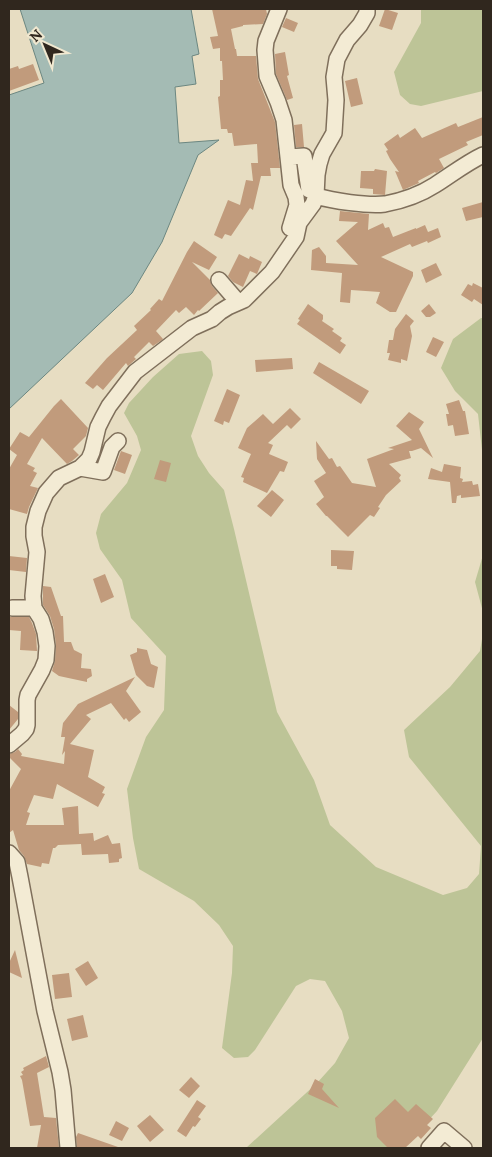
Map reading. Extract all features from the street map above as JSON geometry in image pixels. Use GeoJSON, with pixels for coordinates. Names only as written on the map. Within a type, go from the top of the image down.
{"type":"FeatureCollection","features":[{"type":"Feature","properties":{"kind":"street"},"geometry":{"type":"LineString","coordinates":[[257,288],[288,232],[294,219],[297,204],[291,185],[284,120],[267,76],[266,41],[279,9]]}},
{"type":"Feature","properties":{"kind":"street"},"geometry":{"type":"LineString","coordinates":[[9,745],[26,729],[28,696],[46,660],[45,632],[34,608],[33,596],[37,552],[34,527],[38,511],[46,493],[59,478],[80,468],[89,459],[98,427],[109,406],[135,372],[192,328],[212,320],[220,312],[244,300],[272,272],[296,237],[299,223],[314,200],[319,164],[322,154],[334,133],[336,100],[334,77],[337,59],[347,40],[360,25],[367,13],[367,9]]}},
{"type":"Feature","properties":{"kind":"street"},"geometry":{"type":"LineString","coordinates":[[288,157],[304,156],[310,200],[384,204],[433,187],[483,154]]}},
{"type":"Feature","properties":{"kind":"street"},"geometry":{"type":"LineString","coordinates":[[219,280],[238,302]]}},
{"type":"Feature","properties":{"kind":"street"},"geometry":{"type":"LineString","coordinates":[[80,468],[103,472],[112,447],[118,441]]}},
{"type":"Feature","properties":{"kind":"street"},"geometry":{"type":"LineString","coordinates":[[12,608],[34,608]]}},
{"type":"Feature","properties":{"kind":"street"},"geometry":{"type":"LineString","coordinates":[[9,853],[17,862],[60,1072],[68,1148]]}},
{"type":"Feature","properties":{"kind":"street"},"geometry":{"type":"LineString","coordinates":[[430,1148],[444,1131],[464,1148]]}},
{"type":"Feature","properties":{"kind":"green space"},"geometry":{"type":"Polygon","coordinates":[[[421,9],[483,9],[483,91],[421,106],[410,104],[400,95],[394,72],[421,23],[421,9]]]}},
{"type":"Feature","properties":{"kind":"green space"},"geometry":{"type":"Polygon","coordinates":[[[483,318],[483,459],[478,414],[455,391],[441,368],[453,339],[483,318]]]}},
{"type":"Feature","properties":{"kind":"green space"},"geometry":{"type":"Polygon","coordinates":[[[202,351],[211,361],[213,375],[191,436],[198,456],[209,473],[224,490],[277,712],[314,780],[330,825],[376,867],[443,895],[467,888],[479,874],[481,846],[409,757],[404,730],[450,687],[480,651],[483,633],[483,1038],[437,1111],[403,1148],[246,1148],[317,1083],[335,1063],[349,1038],[342,1011],[325,981],[310,979],[296,986],[255,1050],[248,1057],[234,1058],[222,1048],[232,973],[233,946],[219,925],[194,901],[139,869],[127,789],[146,737],[164,710],[166,656],[131,618],[122,580],[100,549],[96,533],[101,514],[127,483],[141,450],[137,436],[124,413],[129,403],[153,377],[179,354],[202,351]]]}},
{"type":"Feature","properties":{"kind":"green space"},"geometry":{"type":"Polygon","coordinates":[[[483,555],[483,612],[475,582],[483,555]]]}},
{"type":"Feature","properties":{"kind":"water"},"geometry":{"type":"Polygon","coordinates":[[[20,9],[191,9],[199,54],[192,56],[196,84],[175,87],[179,143],[219,140],[198,155],[162,242],[132,293],[9,409],[9,95],[44,83],[20,9]]]}},
{"type":"Feature","properties":{"kind":"building"},"geometry":{"type":"Polygon","coordinates":[[[212,9],[266,9],[267,14],[263,24],[243,25],[231,29],[237,56],[256,56],[258,79],[275,122],[280,168],[270,168],[271,176],[261,176],[253,210],[250,208],[231,236],[225,234],[222,239],[214,235],[228,200],[240,205],[246,180],[253,181],[251,163],[258,163],[257,144],[234,146],[232,133],[228,133],[227,129],[221,129],[218,97],[220,96],[220,80],[223,80],[222,61],[220,61],[220,48],[213,49],[210,37],[218,36],[212,9]]]}},
{"type":"Feature","properties":{"kind":"building"},"geometry":{"type":"Polygon","coordinates":[[[385,9],[398,13],[392,30],[379,26],[385,9]]]}},
{"type":"Feature","properties":{"kind":"building"},"geometry":{"type":"Polygon","coordinates":[[[286,18],[298,23],[294,32],[282,27],[286,18]]]}},
{"type":"Feature","properties":{"kind":"building"},"geometry":{"type":"Polygon","coordinates":[[[285,52],[289,75],[287,76],[293,98],[287,100],[276,74],[275,54],[285,52]]]}},
{"type":"Feature","properties":{"kind":"building"},"geometry":{"type":"Polygon","coordinates":[[[33,64],[39,80],[9,91],[9,69],[18,66],[19,69],[33,64]]]}},
{"type":"Feature","properties":{"kind":"building"},"geometry":{"type":"Polygon","coordinates":[[[357,78],[363,104],[351,107],[345,81],[357,78]]]}},
{"type":"Feature","properties":{"kind":"building"},"geometry":{"type":"Polygon","coordinates":[[[483,117],[483,135],[466,142],[468,145],[439,159],[444,168],[403,190],[395,171],[399,172],[390,159],[384,144],[398,134],[400,138],[415,128],[422,138],[456,123],[458,127],[483,117]]]}},
{"type":"Feature","properties":{"kind":"building"},"geometry":{"type":"Polygon","coordinates":[[[302,124],[304,147],[296,147],[294,125],[302,124]]]}},
{"type":"Feature","properties":{"kind":"building"},"geometry":{"type":"Polygon","coordinates":[[[375,169],[387,171],[385,195],[373,194],[373,189],[360,188],[361,171],[374,171],[375,169]]]}},
{"type":"Feature","properties":{"kind":"building"},"geometry":{"type":"Polygon","coordinates":[[[483,202],[483,217],[466,221],[462,208],[483,202]]]}},
{"type":"Feature","properties":{"kind":"building"},"geometry":{"type":"Polygon","coordinates":[[[340,211],[369,214],[368,230],[383,223],[385,228],[389,227],[393,237],[425,225],[428,232],[438,228],[441,237],[412,247],[410,244],[381,257],[413,272],[413,276],[396,312],[390,312],[376,303],[380,292],[351,290],[350,303],[340,302],[342,273],[311,270],[312,250],[319,247],[326,256],[326,263],[358,265],[336,241],[358,222],[339,221],[340,211]]]}},
{"type":"Feature","properties":{"kind":"building"},"geometry":{"type":"Polygon","coordinates":[[[194,241],[217,257],[209,270],[192,262],[210,280],[218,293],[194,315],[186,307],[179,313],[176,310],[156,331],[162,340],[153,346],[149,342],[134,357],[136,359],[128,366],[126,363],[103,390],[97,385],[93,389],[85,383],[107,358],[137,330],[134,326],[151,310],[159,299],[162,301],[194,241]]]}},
{"type":"Feature","properties":{"kind":"building"},"geometry":{"type":"Polygon","coordinates":[[[239,254],[249,259],[250,256],[262,262],[257,274],[250,271],[243,287],[233,282],[228,276],[239,254]]]}},
{"type":"Feature","properties":{"kind":"building"},"geometry":{"type":"Polygon","coordinates":[[[436,263],[442,275],[426,283],[421,270],[436,263]]]}},
{"type":"Feature","properties":{"kind":"building"},"geometry":{"type":"Polygon","coordinates":[[[473,283],[483,288],[483,305],[474,299],[472,302],[461,295],[468,284],[472,286],[473,283]]]}},
{"type":"Feature","properties":{"kind":"building"},"geometry":{"type":"Polygon","coordinates":[[[308,304],[323,315],[322,321],[334,329],[332,331],[342,338],[340,341],[346,345],[340,354],[297,324],[300,320],[298,319],[308,304]]]}},
{"type":"Feature","properties":{"kind":"building"},"geometry":{"type":"Polygon","coordinates":[[[429,304],[436,313],[426,317],[421,311],[429,304]]]}},
{"type":"Feature","properties":{"kind":"building"},"geometry":{"type":"Polygon","coordinates":[[[406,314],[414,321],[410,326],[412,336],[407,361],[401,359],[401,363],[388,360],[390,353],[387,353],[389,340],[393,340],[395,329],[406,314]]]}},
{"type":"Feature","properties":{"kind":"building"},"geometry":{"type":"Polygon","coordinates":[[[433,337],[444,342],[436,357],[426,352],[433,337]]]}},
{"type":"Feature","properties":{"kind":"building"},"geometry":{"type":"Polygon","coordinates":[[[292,358],[293,369],[256,372],[255,360],[292,358]]]}},
{"type":"Feature","properties":{"kind":"building"},"geometry":{"type":"Polygon","coordinates":[[[319,362],[369,391],[361,404],[313,373],[319,362]]]}},
{"type":"Feature","properties":{"kind":"building"},"geometry":{"type":"Polygon","coordinates":[[[227,389],[240,395],[229,423],[224,421],[223,425],[214,421],[227,389]]]}},
{"type":"Feature","properties":{"kind":"building"},"geometry":{"type":"Polygon","coordinates":[[[61,399],[88,428],[86,436],[73,449],[79,455],[67,464],[42,438],[27,464],[35,468],[33,471],[37,473],[30,486],[38,488],[27,514],[9,509],[9,469],[17,455],[9,449],[20,432],[29,437],[61,399]]]}},
{"type":"Feature","properties":{"kind":"building"},"geometry":{"type":"Polygon","coordinates":[[[459,400],[463,411],[465,411],[469,434],[455,436],[453,425],[448,426],[446,414],[449,414],[446,404],[459,400]]]}},
{"type":"Feature","properties":{"kind":"building"},"geometry":{"type":"Polygon","coordinates":[[[290,408],[301,419],[291,429],[287,425],[268,443],[273,445],[269,454],[288,462],[284,472],[280,471],[267,493],[243,482],[244,478],[241,477],[251,454],[238,448],[247,428],[263,414],[273,424],[290,408]]]}},
{"type":"Feature","properties":{"kind":"building"},"geometry":{"type":"Polygon","coordinates":[[[409,412],[424,422],[419,429],[433,458],[421,448],[409,451],[411,458],[389,464],[401,475],[399,478],[401,481],[386,495],[374,517],[370,515],[348,537],[316,504],[324,497],[314,481],[326,473],[317,459],[316,441],[329,459],[332,458],[337,467],[340,466],[352,483],[376,487],[367,459],[394,449],[388,448],[412,440],[396,426],[409,412]]]}},
{"type":"Feature","properties":{"kind":"building"},"geometry":{"type":"Polygon","coordinates":[[[121,451],[132,455],[125,474],[114,470],[121,451]]]}},
{"type":"Feature","properties":{"kind":"building"},"geometry":{"type":"Polygon","coordinates":[[[160,460],[171,463],[166,482],[154,479],[160,460]]]}},
{"type":"Feature","properties":{"kind":"building"},"geometry":{"type":"Polygon","coordinates":[[[444,464],[461,467],[460,478],[463,479],[462,482],[472,481],[473,485],[478,484],[480,496],[461,498],[461,495],[457,496],[456,503],[452,503],[450,482],[428,479],[431,468],[442,472],[444,464]]]}},
{"type":"Feature","properties":{"kind":"building"},"geometry":{"type":"Polygon","coordinates":[[[272,490],[284,500],[271,517],[257,506],[272,490]]]}},
{"type":"Feature","properties":{"kind":"building"},"geometry":{"type":"Polygon","coordinates":[[[331,550],[354,551],[352,570],[337,569],[337,566],[331,566],[331,550]]]}},
{"type":"Feature","properties":{"kind":"building"},"geometry":{"type":"Polygon","coordinates":[[[9,556],[27,558],[26,572],[9,570],[9,556]]]}},
{"type":"Feature","properties":{"kind":"building"},"geometry":{"type":"Polygon","coordinates":[[[105,574],[114,597],[101,603],[93,579],[105,574]]]}},
{"type":"Feature","properties":{"kind":"building"},"geometry":{"type":"Polygon","coordinates":[[[43,586],[51,587],[61,616],[63,616],[64,642],[71,642],[74,650],[82,654],[81,668],[91,669],[92,676],[87,679],[87,682],[59,676],[52,671],[56,645],[50,616],[43,605],[43,586]]]}},
{"type":"Feature","properties":{"kind":"building"},"geometry":{"type":"Polygon","coordinates":[[[9,617],[29,617],[36,634],[37,651],[20,650],[21,631],[9,630],[9,617]]]}},
{"type":"Feature","properties":{"kind":"building"},"geometry":{"type":"Polygon","coordinates":[[[137,648],[147,650],[151,664],[158,667],[154,688],[147,686],[136,675],[130,655],[137,652],[137,648]]]}},
{"type":"Feature","properties":{"kind":"building"},"geometry":{"type":"Polygon","coordinates":[[[135,677],[126,691],[141,712],[129,722],[126,718],[124,720],[111,703],[86,715],[91,719],[70,744],[94,750],[88,777],[105,787],[102,793],[105,794],[98,807],[57,784],[53,799],[34,795],[27,812],[30,813],[26,825],[64,825],[62,808],[78,806],[79,834],[93,833],[94,841],[108,835],[112,844],[120,843],[122,858],[119,859],[119,862],[109,863],[108,854],[82,855],[81,844],[58,845],[53,848],[49,864],[42,863],[41,867],[27,864],[19,850],[13,830],[9,833],[9,791],[21,769],[9,757],[9,754],[18,749],[22,754],[21,756],[64,764],[65,751],[62,755],[65,737],[61,737],[63,723],[78,704],[135,677]]]}},
{"type":"Feature","properties":{"kind":"building"},"geometry":{"type":"Polygon","coordinates":[[[9,705],[18,712],[18,719],[9,730],[9,705]]]}},
{"type":"Feature","properties":{"kind":"building"},"geometry":{"type":"Polygon","coordinates":[[[15,950],[22,978],[9,972],[9,963],[15,950]]]}},
{"type":"Feature","properties":{"kind":"building"},"geometry":{"type":"Polygon","coordinates":[[[88,961],[98,978],[86,986],[75,969],[88,961]]]}},
{"type":"Feature","properties":{"kind":"building"},"geometry":{"type":"Polygon","coordinates":[[[69,973],[72,997],[55,999],[52,975],[69,973]]]}},
{"type":"Feature","properties":{"kind":"building"},"geometry":{"type":"Polygon","coordinates":[[[83,1015],[88,1037],[72,1041],[67,1019],[83,1015]]]}},
{"type":"Feature","properties":{"kind":"building"},"geometry":{"type":"Polygon","coordinates":[[[46,1056],[49,1067],[37,1073],[44,1117],[56,1118],[59,1148],[37,1148],[41,1125],[30,1126],[20,1076],[23,1075],[21,1072],[24,1070],[23,1068],[46,1056]]]}},
{"type":"Feature","properties":{"kind":"building"},"geometry":{"type":"Polygon","coordinates":[[[191,1077],[200,1086],[189,1098],[179,1090],[191,1077]]]}},
{"type":"Feature","properties":{"kind":"building"},"geometry":{"type":"Polygon","coordinates":[[[315,1079],[324,1084],[322,1089],[339,1108],[308,1094],[315,1079]]]}},
{"type":"Feature","properties":{"kind":"building"},"geometry":{"type":"Polygon","coordinates":[[[395,1099],[408,1112],[416,1104],[433,1119],[427,1125],[431,1128],[421,1139],[418,1136],[405,1148],[388,1148],[377,1137],[375,1118],[395,1099]]]}},
{"type":"Feature","properties":{"kind":"building"},"geometry":{"type":"Polygon","coordinates":[[[197,1100],[206,1106],[198,1117],[201,1119],[195,1127],[193,1126],[186,1137],[177,1131],[197,1100]]]}},
{"type":"Feature","properties":{"kind":"building"},"geometry":{"type":"Polygon","coordinates":[[[150,1115],[164,1130],[150,1142],[137,1126],[150,1115]]]}},
{"type":"Feature","properties":{"kind":"building"},"geometry":{"type":"Polygon","coordinates":[[[116,1121],[129,1128],[122,1141],[109,1135],[116,1121]]]}},
{"type":"Feature","properties":{"kind":"building"},"geometry":{"type":"Polygon","coordinates":[[[78,1133],[118,1147],[77,1148],[76,1137],[78,1133]]]}}]}
